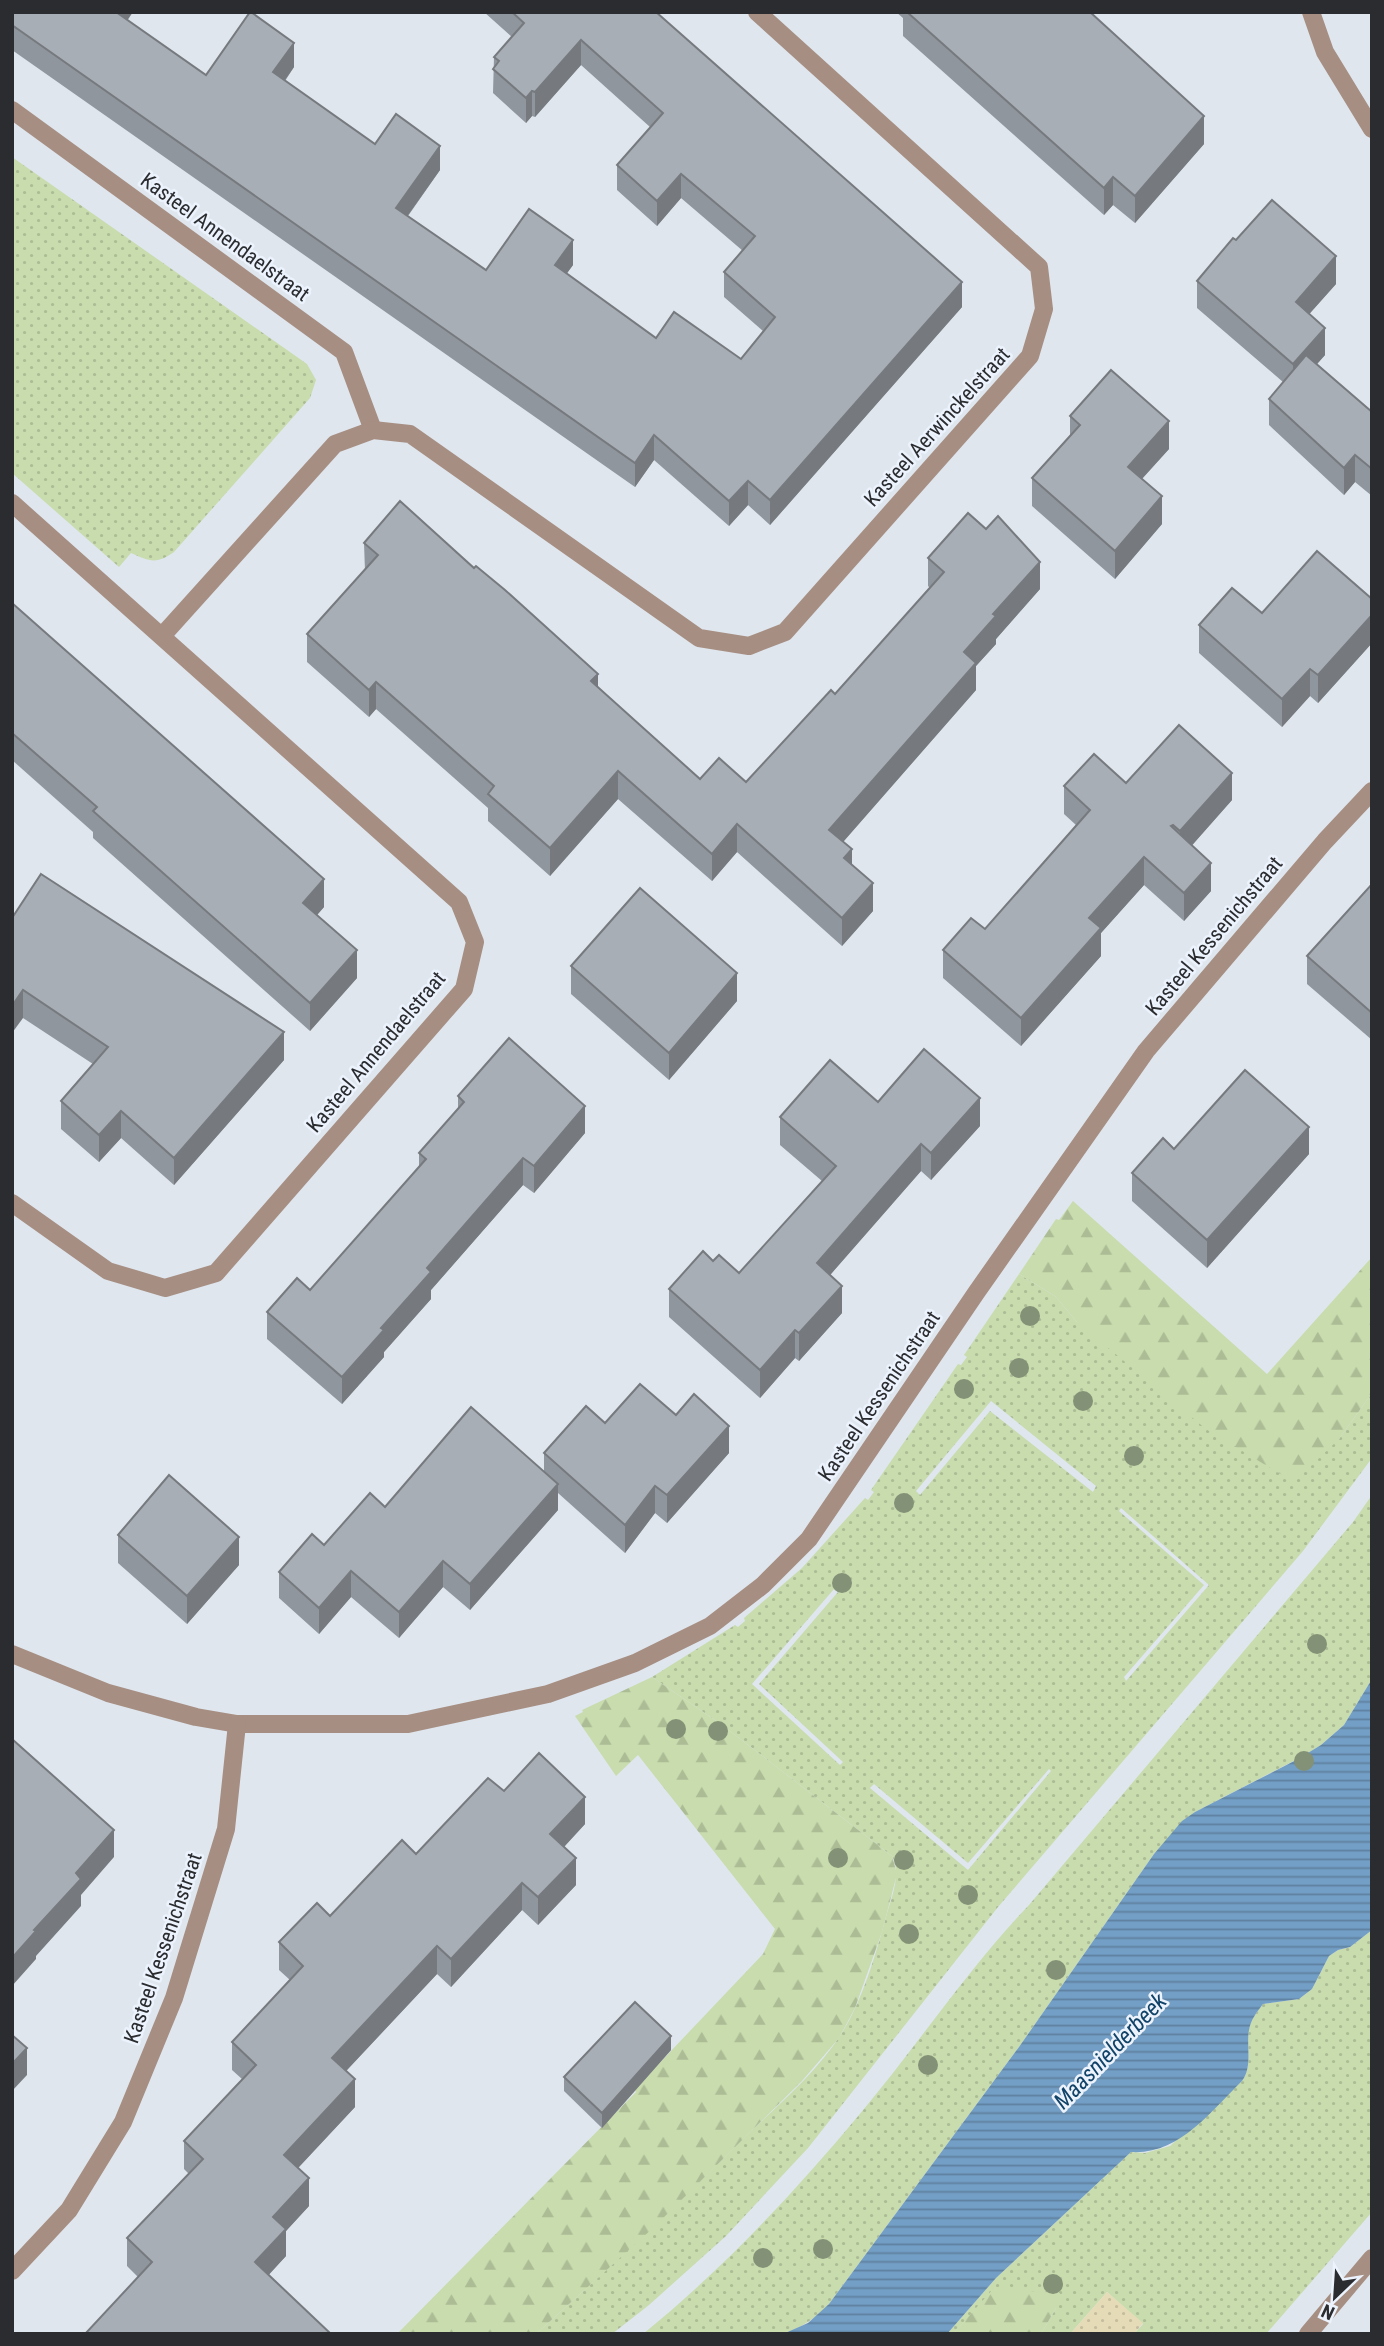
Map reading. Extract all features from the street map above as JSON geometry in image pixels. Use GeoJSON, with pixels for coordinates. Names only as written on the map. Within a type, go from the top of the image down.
{"type":"FeatureCollection","features":[{"type":"Feature","properties":{"kind":"street","name":"Kasteel Aerwinckelstraat"},"geometry":{"type":"LineString","coordinates":[[373,430],[410,434],[699,638],[749,646],[785,632],[1030,356],[1044,309],[1039,267],[757,12]]}},
{"type":"Feature","properties":{"kind":"street"},"geometry":{"type":"LineString","coordinates":[[1311,12],[1325,52],[1372,129]]}},
{"type":"Feature","properties":{"kind":"street","name":"Kasteel Annendaelstraat"},"geometry":{"type":"LineString","coordinates":[[12,110],[344,352],[373,430]]}},
{"type":"Feature","properties":{"kind":"street"},"geometry":{"type":"LineString","coordinates":[[162,636],[335,444],[373,430]]}},
{"type":"Feature","properties":{"kind":"street","name":"Kasteel Annendaelstraat"},"geometry":{"type":"LineString","coordinates":[[12,503],[459,902],[475,942],[464,989],[216,1273],[165,1288],[108,1271],[12,1203]]}},
{"type":"Feature","properties":{"kind":"street","name":"Kasteel Kessenichstraat"},"geometry":{"type":"LineString","coordinates":[[12,1654],[108,1693],[196,1717],[237,1724],[408,1724],[548,1694],[635,1663],[710,1626],[763,1585],[809,1539],[976,1293],[1146,1051],[1325,841],[1372,791]]}},
{"type":"Feature","properties":{"kind":"street","name":"Kasteel Kessenichstraat"},"geometry":{"type":"LineString","coordinates":[[12,2271],[69,2210],[123,2122],[174,1998],[226,1829],[237,1724]]}},
{"type":"Feature","properties":{"kind":"street"},"geometry":{"type":"LineString","coordinates":[[1308,2334],[1372,2258]]}},
{"type":"Feature","properties":{"kind":"green space"},"geometry":{"type":"Polygon","coordinates":[[[12,157],[307,364],[316,380],[310,398],[174,552],[162,559],[148,560],[131,553],[119,567],[12,473],[12,157]]]}},
{"type":"Feature","properties":{"kind":"green space"},"geometry":{"type":"Polygon","coordinates":[[[1073,1201],[1267,1374],[1372,1257],[1372,1393],[1339,1439],[1297,1479],[1287,1478],[1206,1429],[1077,1322],[1055,1296],[1019,1274],[1056,1219],[1059,1220],[1073,1201]]]}},
{"type":"Feature","properties":{"kind":"green space"},"geometry":{"type":"Polygon","coordinates":[[[1019,1274],[1055,1296],[1077,1322],[1339,1439],[1372,1393],[1372,1458],[1303,1551],[998,1907],[808,2148],[726,2236],[649,2305],[612,2334],[536,2334],[642,2237],[795,2089],[830,2050],[855,2009],[893,1894],[896,1871],[892,1856],[722,1725],[652,1677],[735,1625],[738,1627],[745,1621],[744,1618],[802,1568],[865,1498],[868,1500],[874,1492],[871,1490],[958,1364],[961,1365],[967,1357],[964,1355],[1019,1274]],[[991,1401],[916,1491],[920,1495],[990,1411],[1093,1492],[1096,1486],[991,1401]],[[1121,1508],[1119,1511],[1204,1585],[1124,1677],[1126,1681],[1209,1585],[1121,1508]],[[834,1589],[752,1684],[840,1765],[843,1762],[759,1684],[838,1592],[834,1589]],[[1049,1769],[968,1863],[874,1784],[870,1788],[968,1870],[1051,1771],[1049,1769]]]}},
{"type":"Feature","properties":{"kind":"green space"},"geometry":{"type":"Polygon","coordinates":[[[1372,1495],[1372,1679],[1344,1725],[1305,1755],[1195,1812],[1154,1854],[1019,2047],[819,2314],[783,2334],[643,2334],[729,2257],[834,2144],[984,1956],[1353,1522],[1372,1495]]]}},
{"type":"Feature","properties":{"kind":"green space"},"geometry":{"type":"Polygon","coordinates":[[[652,1677],[722,1725],[892,1856],[897,1874],[882,1932],[855,2008],[839,2038],[802,2081],[653,2228],[536,2334],[397,2334],[636,2092],[651,2072],[763,1954],[775,1929],[638,1755],[616,1776],[575,1716],[583,1712],[582,1710],[652,1677]]]}},
{"type":"Feature","properties":{"kind":"green space"},"geometry":{"type":"Polygon","coordinates":[[[1372,1930],[1372,2212],[1266,2334],[1134,2334],[1143,2324],[1107,2292],[1070,2334],[1041,2334],[1056,2308],[994,2289],[953,2334],[947,2334],[996,2278],[1131,2152],[1145,2153],[1170,2146],[1242,2081],[1248,2062],[1250,2025],[1263,2004],[1299,1999],[1312,1989],[1329,1956],[1350,1947],[1372,1930]]]}},
{"type":"Feature","properties":{"kind":"green space"},"geometry":{"type":"Polygon","coordinates":[[[993,2289],[1060,2293],[1056,2308],[1041,2334],[953,2334],[993,2289]]]}},
{"type":"Feature","properties":{"kind":"sand"},"geometry":{"type":"Polygon","coordinates":[[[1107,2292],[1143,2323],[1134,2334],[1070,2334],[1107,2292]]]}},
{"type":"Feature","properties":{"kind":"water","name":"Maasnielderbeek"},"geometry":{"type":"Polygon","coordinates":[[[1372,1679],[1372,1930],[1350,1947],[1329,1956],[1312,1989],[1299,1999],[1263,2004],[1250,2026],[1247,2069],[1242,2081],[1205,2118],[1179,2139],[1164,2147],[1131,2152],[996,2278],[947,2334],[783,2334],[808,2323],[829,2304],[1019,2047],[1154,1854],[1182,1821],[1321,1745],[1344,1725],[1372,1679]]]}},
{"type":"Feature","properties":{"kind":"building"},"geometry":{"type":"Polygon","coordinates":[[[12,12],[116,12],[206,75],[251,12],[294,43],[273,72],[375,144],[396,114],[440,146],[396,208],[486,270],[529,209],[573,240],[555,265],[656,338],[674,312],[741,359],[775,317],[724,272],[755,236],[681,174],[657,201],[617,165],[663,113],[581,40],[535,92],[532,91],[526,98],[493,69],[499,61],[494,57],[524,23],[512,12],[656,12],[962,282],[770,500],[748,481],[729,501],[654,435],[635,463],[12,25],[12,12]]]}},
{"type":"Feature","properties":{"kind":"building"},"geometry":{"type":"Polygon","coordinates":[[[907,12],[1090,12],[1204,116],[1135,196],[1113,177],[1104,188],[907,12]]]}},
{"type":"Feature","properties":{"kind":"building"},"geometry":{"type":"Polygon","coordinates":[[[1272,200],[1336,256],[1296,302],[1325,328],[1293,364],[1197,281],[1233,238],[1236,240],[1272,200]]]}},
{"type":"Feature","properties":{"kind":"building"},"geometry":{"type":"Polygon","coordinates":[[[1306,355],[1372,412],[1372,469],[1355,455],[1344,468],[1269,399],[1306,355]]]}},
{"type":"Feature","properties":{"kind":"building"},"geometry":{"type":"Polygon","coordinates":[[[1111,370],[1169,421],[1128,467],[1162,496],[1115,551],[1032,478],[1080,425],[1070,416],[1111,370]]]}},
{"type":"Feature","properties":{"kind":"building"},"geometry":{"type":"Polygon","coordinates":[[[400,501],[598,674],[591,681],[700,779],[719,758],[746,782],[831,690],[835,694],[944,572],[928,558],[968,513],[986,529],[998,516],[1040,562],[993,614],[996,616],[964,652],[976,663],[829,830],[852,849],[844,858],[873,883],[842,918],[737,824],[712,854],[618,771],[550,848],[488,794],[494,786],[376,682],[369,690],[307,634],[378,555],[364,543],[400,501]]]}},
{"type":"Feature","properties":{"kind":"building"},"geometry":{"type":"Polygon","coordinates":[[[1317,551],[1372,599],[1372,615],[1318,675],[1310,669],[1282,699],[1199,625],[1232,588],[1262,613],[1317,551]]]}},
{"type":"Feature","properties":{"kind":"building"},"geometry":{"type":"Polygon","coordinates":[[[12,603],[324,879],[303,903],[357,950],[310,1003],[93,811],[97,807],[12,733],[12,603]]]}},
{"type":"Feature","properties":{"kind":"building"},"geometry":{"type":"Polygon","coordinates":[[[1179,725],[1232,773],[1180,831],[1171,826],[1211,863],[1184,893],[1144,857],[1089,918],[1101,928],[1021,1018],[943,950],[971,918],[985,929],[1090,810],[1064,786],[1094,754],[1126,783],[1179,725]]]}},
{"type":"Feature","properties":{"kind":"building"},"geometry":{"type":"Polygon","coordinates":[[[41,874],[284,1032],[174,1158],[121,1111],[99,1135],[61,1101],[108,1047],[23,990],[12,1006],[12,918],[41,874]]]}},
{"type":"Feature","properties":{"kind":"building"},"geometry":{"type":"Polygon","coordinates":[[[1372,884],[1372,1013],[1307,956],[1372,884]]]}},
{"type":"Feature","properties":{"kind":"building"},"geometry":{"type":"Polygon","coordinates":[[[640,888],[737,973],[669,1053],[571,966],[640,888]]]}},
{"type":"Feature","properties":{"kind":"building"},"geometry":{"type":"Polygon","coordinates":[[[509,1038],[585,1106],[534,1166],[523,1158],[427,1268],[431,1272],[342,1377],[267,1312],[297,1278],[310,1290],[426,1159],[419,1153],[464,1102],[458,1096],[509,1038]]]}},
{"type":"Feature","properties":{"kind":"building"},"geometry":{"type":"Polygon","coordinates":[[[924,1049],[980,1098],[931,1153],[921,1144],[817,1263],[842,1286],[799,1333],[795,1330],[760,1370],[669,1289],[703,1251],[713,1261],[719,1255],[739,1273],[836,1166],[780,1117],[830,1060],[878,1102],[924,1049]]]}},
{"type":"Feature","properties":{"kind":"building"},"geometry":{"type":"Polygon","coordinates":[[[1245,1070],[1309,1127],[1207,1240],[1132,1173],[1163,1138],[1174,1149],[1245,1070]]]}},
{"type":"Feature","properties":{"kind":"building"},"geometry":{"type":"Polygon","coordinates":[[[640,1384],[676,1415],[694,1394],[729,1426],[667,1495],[655,1486],[625,1525],[544,1453],[586,1406],[605,1423],[640,1384]]]}},
{"type":"Feature","properties":{"kind":"building"},"geometry":{"type":"Polygon","coordinates":[[[471,1407],[558,1484],[470,1584],[443,1561],[399,1612],[351,1571],[319,1608],[279,1572],[312,1534],[324,1545],[370,1493],[385,1507],[471,1407]]]}},
{"type":"Feature","properties":{"kind":"building"},"geometry":{"type":"Polygon","coordinates":[[[169,1475],[239,1537],[187,1596],[118,1535],[169,1475]]]}},
{"type":"Feature","properties":{"kind":"building"},"geometry":{"type":"Polygon","coordinates":[[[12,1739],[114,1830],[76,1873],[81,1879],[12,1958],[12,1739]]]}},
{"type":"Feature","properties":{"kind":"building"},"geometry":{"type":"Polygon","coordinates":[[[539,1753],[585,1797],[550,1834],[576,1858],[538,1897],[522,1883],[451,1959],[437,1946],[332,2058],[355,2079],[284,2155],[309,2178],[273,2217],[286,2229],[255,2262],[331,2334],[85,2334],[152,2262],[127,2238],[203,2159],[184,2141],[256,2065],[232,2042],[303,1966],[279,1942],[317,1903],[330,1916],[402,1840],[416,1854],[488,1778],[504,1791],[539,1753]]]}},
{"type":"Feature","properties":{"kind":"building"},"geometry":{"type":"Polygon","coordinates":[[[635,2002],[671,2036],[602,2113],[564,2077],[635,2002]]]}},
{"type":"Feature","properties":{"kind":"building"},"geometry":{"type":"Polygon","coordinates":[[[12,2035],[27,2048],[12,2064],[12,2035]]]}}]}
